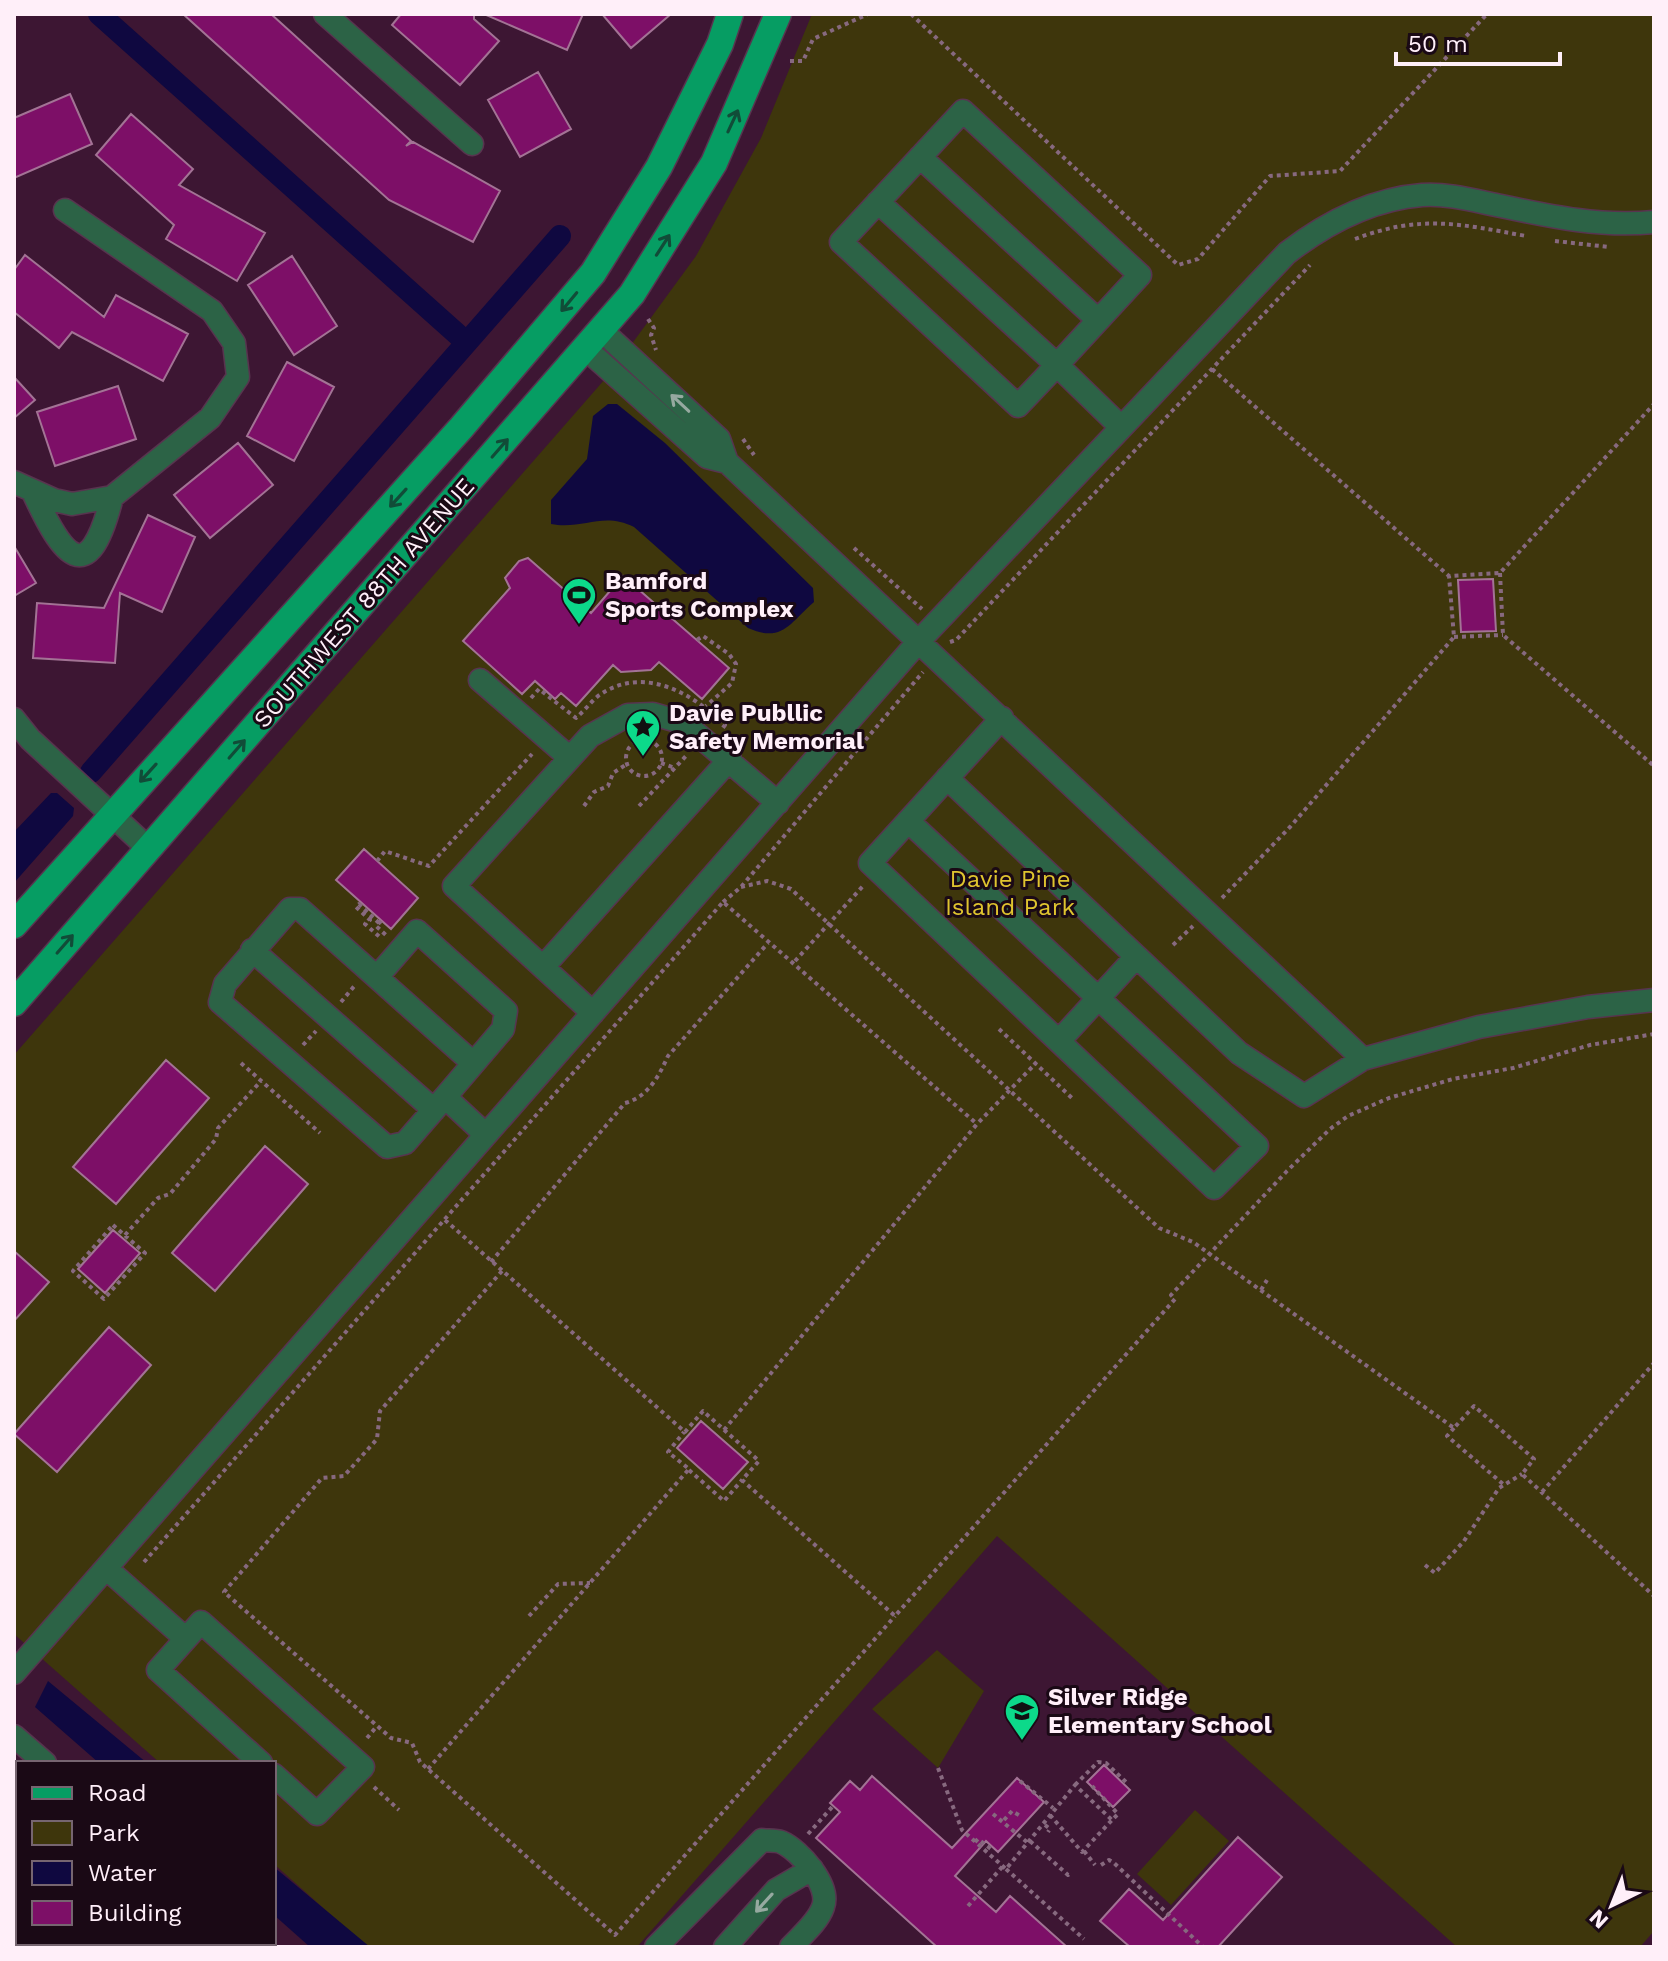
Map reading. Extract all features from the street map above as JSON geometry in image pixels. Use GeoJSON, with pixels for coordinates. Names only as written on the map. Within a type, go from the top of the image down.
{"type":"FeatureCollection","features":[{"type":"Feature","properties":{"kind":"main road","name":"SOUTHWEST 88TH AVENUE"},"geometry":{"type":"LineString","coordinates":[[14,925],[461,428],[583,285],[659,167],[720,44],[730,14]]}},
{"type":"Feature","properties":{"kind":"main road","name":"SOUTHWEST 88TH AVENUE"},"geometry":{"type":"LineString","coordinates":[[14,1003],[632,294],[698,191],[754,76],[778,14]]}},
{"type":"Feature","properties":{"kind":"street"},"geometry":{"type":"LineString","coordinates":[[331,16],[472,144]]}},
{"type":"Feature","properties":{"kind":"street"},"geometry":{"type":"LineString","coordinates":[[963,111],[1140,275],[1018,406],[841,242],[878,202],[963,111]]}},
{"type":"Feature","properties":{"kind":"street"},"geometry":{"type":"LineString","coordinates":[[920,157],[1098,320]]}},
{"type":"Feature","properties":{"kind":"street"},"geometry":{"type":"LineString","coordinates":[[14,1673],[919,641],[1287,253],[1316,231],[1395,199],[1425,195],[1467,199],[1579,222],[1654,222]]}},
{"type":"Feature","properties":{"kind":"street"},"geometry":{"type":"LineString","coordinates":[[878,202],[1121,427]]}},
{"type":"Feature","properties":{"kind":"street"},"geometry":{"type":"LineString","coordinates":[[23,487],[72,504],[112,497],[210,418],[238,377],[234,343],[212,311],[65,210]]}},
{"type":"Feature","properties":{"kind":"street"},"geometry":{"type":"LineString","coordinates":[[593,339],[707,457],[727,462],[1363,1059]]}},
{"type":"Feature","properties":{"kind":"street"},"geometry":{"type":"LineString","coordinates":[[23,487],[53,537],[69,553],[77,555],[86,552],[99,537],[112,497]]}},
{"type":"Feature","properties":{"kind":"street"},"geometry":{"type":"LineString","coordinates":[[480,680],[570,758]]}},
{"type":"Feature","properties":{"kind":"street"},"geometry":{"type":"LineString","coordinates":[[593,1013],[454,886],[601,727],[640,713],[684,723],[778,803]]}},
{"type":"Feature","properties":{"kind":"street"},"geometry":{"type":"LineString","coordinates":[[908,821],[1257,1146],[1214,1188],[870,863],[908,821],[947,778],[1002,718]]}},
{"type":"Feature","properties":{"kind":"street"},"geometry":{"type":"LineString","coordinates":[[14,719],[30,739],[149,849]]}},
{"type":"Feature","properties":{"kind":"street"},"geometry":{"type":"LineString","coordinates":[[543,967],[730,759]]}},
{"type":"Feature","properties":{"kind":"street"},"geometry":{"type":"LineString","coordinates":[[947,778],[1239,1053],[1304,1096],[1333,1074],[1363,1059],[1479,1027],[1588,1007],[1654,1000]]}},
{"type":"Feature","properties":{"kind":"street"},"geometry":{"type":"LineString","coordinates":[[368,978],[417,931],[506,1011],[503,1029],[440,1103],[405,1143],[387,1147],[220,1002],[225,984],[252,950],[290,909],[300,909],[368,978],[473,1063]]}},
{"type":"Feature","properties":{"kind":"street"},"geometry":{"type":"LineString","coordinates":[[252,950],[440,1103],[485,1134]]}},
{"type":"Feature","properties":{"kind":"street"},"geometry":{"type":"LineString","coordinates":[[1059,1041],[1136,957]]}},
{"type":"Feature","properties":{"kind":"street"},"geometry":{"type":"LineString","coordinates":[[106,1568],[185,1638]]}},
{"type":"Feature","properties":{"kind":"street"},"geometry":{"type":"LineString","coordinates":[[259,1761],[158,1670],[201,1622],[363,1767],[317,1814],[276,1777]]}},
{"type":"Feature","properties":{"kind":"street"},"geometry":{"type":"LineString","coordinates":[[14,1736],[43,1761]]}},
{"type":"Feature","properties":{"kind":"street"},"geometry":{"type":"LineString","coordinates":[[656,1947],[762,1840],[781,1842],[812,1869],[824,1894],[824,1907],[791,1947]]}},
{"type":"Feature","properties":{"kind":"street"},"geometry":{"type":"LineString","coordinates":[[725,1947],[776,1890],[812,1869]]}},
{"type":"Feature","properties":{"kind":"path"},"geometry":{"type":"LineString","coordinates":[[790,61],[803,61],[813,39],[868,14]]}},
{"type":"Feature","properties":{"kind":"path"},"geometry":{"type":"LineString","coordinates":[[911,14],[1178,265],[1198,259],[1270,176],[1340,171],[1487,14]]}},
{"type":"Feature","properties":{"kind":"path"},"geometry":{"type":"LineString","coordinates":[[1344,244],[1403,223],[1455,223],[1533,237]]}},
{"type":"Feature","properties":{"kind":"path"},"geometry":{"type":"LineString","coordinates":[[1547,240],[1589,247],[1618,247]]}},
{"type":"Feature","properties":{"kind":"path"},"geometry":{"type":"LineString","coordinates":[[950,642],[956,640],[1319,256]]}},
{"type":"Feature","properties":{"kind":"path"},"geometry":{"type":"LineString","coordinates":[[648,319],[654,328],[652,342],[663,359]]}},
{"type":"Feature","properties":{"kind":"path"},"geometry":{"type":"LineString","coordinates":[[1192,352],[1449,576],[1454,637],[1290,827],[1216,904]]}},
{"type":"Feature","properties":{"kind":"path"},"geometry":{"type":"LineString","coordinates":[[1449,576],[1500,573],[1654,404]]}},
{"type":"Feature","properties":{"kind":"path"},"geometry":{"type":"LineString","coordinates":[[737,431],[760,462]]}},
{"type":"Feature","properties":{"kind":"path"},"geometry":{"type":"LineString","coordinates":[[845,541],[924,610]]}},
{"type":"Feature","properties":{"kind":"path"},"geometry":{"type":"LineString","coordinates":[[1500,573],[1503,635]]}},
{"type":"Feature","properties":{"kind":"path"},"geometry":{"type":"LineString","coordinates":[[1454,637],[1503,635],[1654,766]]}},
{"type":"Feature","properties":{"kind":"path"},"geometry":{"type":"LineString","coordinates":[[697,640],[703,636],[712,640],[736,664],[732,683],[706,706]]}},
{"type":"Feature","properties":{"kind":"path"},"geometry":{"type":"LineString","coordinates":[[144,1562],[723,902],[741,887],[923,671]]}},
{"type":"Feature","properties":{"kind":"path"},"geometry":{"type":"LineString","coordinates":[[640,740],[656,745],[661,763],[655,772],[644,775],[633,772],[627,764],[627,750],[640,740]]}},
{"type":"Feature","properties":{"kind":"path"},"geometry":{"type":"LineString","coordinates":[[377,861],[385,851],[429,866],[542,743]]}},
{"type":"Feature","properties":{"kind":"path"},"geometry":{"type":"LineString","coordinates":[[639,806],[686,756]]}},
{"type":"Feature","properties":{"kind":"path"},"geometry":{"type":"LineString","coordinates":[[661,763],[675,768]]}},
{"type":"Feature","properties":{"kind":"path"},"geometry":{"type":"LineString","coordinates":[[584,806],[594,792],[608,786],[613,773],[627,764]]}},
{"type":"Feature","properties":{"kind":"path"},"geometry":{"type":"LineString","coordinates":[[741,887],[767,881],[785,885],[1159,1228],[1208,1252],[1454,1428]]}},
{"type":"Feature","properties":{"kind":"path"},"geometry":{"type":"LineString","coordinates":[[795,961],[859,890]]}},
{"type":"Feature","properties":{"kind":"path"},"geometry":{"type":"LineString","coordinates":[[723,902],[795,961],[977,1124]]}},
{"type":"Feature","properties":{"kind":"path"},"geometry":{"type":"LineString","coordinates":[[381,930],[376,926],[380,922],[359,904],[356,907],[370,920],[365,924],[390,946]]}},
{"type":"Feature","properties":{"kind":"path"},"geometry":{"type":"LineString","coordinates":[[1173,945],[1198,922]]}},
{"type":"Feature","properties":{"kind":"path"},"geometry":{"type":"LineString","coordinates":[[491,1262],[625,1103],[639,1099],[660,1074],[668,1056],[769,942]]}},
{"type":"Feature","properties":{"kind":"path"},"geometry":{"type":"LineString","coordinates":[[337,1006],[368,978]]}},
{"type":"Feature","properties":{"kind":"path"},"geometry":{"type":"LineString","coordinates":[[296,1052],[320,1026]]}},
{"type":"Feature","properties":{"kind":"path"},"geometry":{"type":"LineString","coordinates":[[999,1029],[1073,1099]]}},
{"type":"Feature","properties":{"kind":"path"},"geometry":{"type":"LineString","coordinates":[[502,1271],[380,1411],[377,1439],[344,1476],[322,1478],[224,1592],[391,1738],[412,1743],[420,1762],[615,1935],[1175,1299],[1171,1295],[1208,1252],[1320,1137],[1348,1116],[1389,1098],[1453,1079],[1654,1033]]}},
{"type":"Feature","properties":{"kind":"path"},"geometry":{"type":"LineString","coordinates":[[241,1063],[320,1133]]}},
{"type":"Feature","properties":{"kind":"path"},"geometry":{"type":"LineString","coordinates":[[724,1430],[977,1124],[1036,1063]]}},
{"type":"Feature","properties":{"kind":"path"},"geometry":{"type":"LineString","coordinates":[[125,1235],[158,1198],[170,1194],[216,1139],[218,1128],[261,1081]]}},
{"type":"Feature","properties":{"kind":"path"},"geometry":{"type":"LineString","coordinates":[[445,1220],[685,1432]]}},
{"type":"Feature","properties":{"kind":"path"},"geometry":{"type":"LineString","coordinates":[[113,1225],[125,1235],[145,1253],[104,1299],[73,1271],[113,1225]]}},
{"type":"Feature","properties":{"kind":"path"},"geometry":{"type":"LineString","coordinates":[[1261,1290],[1267,1280]]}},
{"type":"Feature","properties":{"kind":"path"},"geometry":{"type":"LineString","coordinates":[[1542,1492],[1654,1363]]}},
{"type":"Feature","properties":{"kind":"path"},"geometry":{"type":"LineString","coordinates":[[1425,1565],[1435,1573],[1464,1541],[1503,1484],[1522,1474],[1534,1459],[1474,1406],[1447,1436],[1503,1484]]}},
{"type":"Feature","properties":{"kind":"path"},"geometry":{"type":"LineString","coordinates":[[703,1411],[759,1461],[724,1501],[668,1452],[685,1432],[703,1411]]}},
{"type":"Feature","properties":{"kind":"path"},"geometry":{"type":"LineString","coordinates":[[428,1769],[689,1469]]}},
{"type":"Feature","properties":{"kind":"path"},"geometry":{"type":"LineString","coordinates":[[1522,1474],[1654,1596]]}},
{"type":"Feature","properties":{"kind":"path"},"geometry":{"type":"LineString","coordinates":[[742,1480],[895,1616]]}},
{"type":"Feature","properties":{"kind":"path"},"geometry":{"type":"LineString","coordinates":[[529,1616],[558,1584],[590,1583]]}},
{"type":"Feature","properties":{"kind":"path"},"geometry":{"type":"LineString","coordinates":[[367,1738],[377,1726]]}},
{"type":"Feature","properties":{"kind":"path"},"geometry":{"type":"LineString","coordinates":[[968,1906],[1045,1825],[1053,1808],[1098,1762],[1106,1763],[1126,1782],[1124,1785]]}},
{"type":"Feature","properties":{"kind":"path"},"geometry":{"type":"LineString","coordinates":[[938,1768],[962,1830],[1084,1939]]}},
{"type":"Feature","properties":{"kind":"path"},"geometry":{"type":"LineString","coordinates":[[357,1772],[399,1810]]}},
{"type":"Feature","properties":{"kind":"path"},"geometry":{"type":"LineString","coordinates":[[1020,1781],[1053,1808]]}},
{"type":"Feature","properties":{"kind":"path"},"geometry":{"type":"LineString","coordinates":[[1075,1785],[1112,1820]]}},
{"type":"Feature","properties":{"kind":"path"},"geometry":{"type":"LineString","coordinates":[[1084,1851],[1118,1814],[1092,1786]]}},
{"type":"Feature","properties":{"kind":"path"},"geometry":{"type":"LineString","coordinates":[[1004,1821],[1012,1811],[1022,1817]]}},
{"type":"Feature","properties":{"kind":"path"},"geometry":{"type":"LineString","coordinates":[[993,1814],[1068,1875],[1071,1873]]}},
{"type":"Feature","properties":{"kind":"path"},"geometry":{"type":"LineString","coordinates":[[1050,1815],[1066,1838],[1098,1865],[1109,1860],[1114,1863],[1203,1947]]}},
{"type":"Feature","properties":{"kind":"path"},"geometry":{"type":"LineString","coordinates":[[1045,1825],[1050,1829],[1048,1832]]}},
{"type":"Feature","properties":{"kind":"path"},"geometry":{"type":"LineString","coordinates":[[975,1842],[978,1839],[991,1849],[993,1847]]}},
{"type":"Feature","properties":{"kind":"green space","name":"Davie Pine Island Park"},"geometry":{"type":"Polygon","coordinates":[[[812,14],[1654,14],[1654,1931],[1640,1947],[1457,1947],[997,1536],[637,1947],[367,1947],[276,1866],[276,1761],[158,1761],[14,1634],[14,1055],[612,371],[696,256],[761,138],[812,14]]]}},
{"type":"Feature","properties":{"kind":"green space"},"geometry":{"type":"Polygon","coordinates":[[[937,1650],[984,1691],[938,1768],[872,1709],[937,1650]]]}},
{"type":"Feature","properties":{"kind":"green space"},"geometry":{"type":"Polygon","coordinates":[[[1195,1810],[1229,1841],[1171,1905],[1137,1874],[1195,1810]]]}},
{"type":"Feature","properties":{"kind":"water"},"geometry":{"type":"Polygon","coordinates":[[[608,404],[617,404],[665,443],[813,588],[814,602],[791,624],[769,633],[748,628],[634,527],[612,521],[551,524],[551,500],[587,459],[593,416],[608,404]]]}},
{"type":"Feature","properties":{"kind":"water"},"geometry":{"type":"Polygon","coordinates":[[[51,793],[57,793],[74,808],[73,816],[14,883],[14,832],[51,793]]]}},
{"type":"Feature","properties":{"kind":"water"},"geometry":{"type":"Polygon","coordinates":[[[48,1681],[145,1761],[97,1761],[35,1707],[48,1681]]]}},
{"type":"Feature","properties":{"kind":"water"},"geometry":{"type":"Polygon","coordinates":[[[276,1869],[370,1947],[310,1947],[276,1917],[276,1869]]]}},
{"type":"Feature","properties":{"kind":"building"},"geometry":{"type":"Polygon","coordinates":[[[183,14],[271,14],[411,141],[406,146],[413,142],[500,191],[473,242],[389,200],[183,14]]]}},
{"type":"Feature","properties":{"kind":"building"},"geometry":{"type":"Polygon","coordinates":[[[401,14],[474,14],[474,19],[499,41],[460,85],[392,25],[401,14]]]}},
{"type":"Feature","properties":{"kind":"building"},"geometry":{"type":"Polygon","coordinates":[[[484,14],[583,14],[567,50],[484,14]]]}},
{"type":"Feature","properties":{"kind":"building"},"geometry":{"type":"Polygon","coordinates":[[[602,14],[671,14],[631,48],[602,14]]]}},
{"type":"Feature","properties":{"kind":"building"},"geometry":{"type":"Polygon","coordinates":[[[538,72],[571,129],[520,157],[488,100],[538,72]]]}},
{"type":"Feature","properties":{"kind":"building"},"geometry":{"type":"Polygon","coordinates":[[[70,94],[92,144],[14,178],[14,118],[70,94]]]}},
{"type":"Feature","properties":{"kind":"building"},"geometry":{"type":"Polygon","coordinates":[[[131,114],[193,169],[179,185],[265,233],[237,281],[166,239],[174,225],[96,155],[131,114]]]}},
{"type":"Feature","properties":{"kind":"building"},"geometry":{"type":"Polygon","coordinates":[[[25,255],[104,317],[116,295],[188,334],[163,381],[72,332],[59,348],[14,312],[14,270],[25,255]]]}},
{"type":"Feature","properties":{"kind":"building"},"geometry":{"type":"Polygon","coordinates":[[[292,256],[337,326],[294,355],[248,285],[292,256]]]}},
{"type":"Feature","properties":{"kind":"building"},"geometry":{"type":"Polygon","coordinates":[[[287,362],[334,387],[294,461],[247,436],[287,362]]]}},
{"type":"Feature","properties":{"kind":"building"},"geometry":{"type":"Polygon","coordinates":[[[14,377],[35,400],[14,418],[14,377]]]}},
{"type":"Feature","properties":{"kind":"building"},"geometry":{"type":"Polygon","coordinates":[[[118,386],[136,439],[55,466],[37,412],[118,386]]]}},
{"type":"Feature","properties":{"kind":"building"},"geometry":{"type":"Polygon","coordinates":[[[238,443],[273,485],[210,538],[174,495],[238,443]]]}},
{"type":"Feature","properties":{"kind":"building"},"geometry":{"type":"Polygon","coordinates":[[[148,515],[195,537],[162,612],[120,593],[115,663],[33,658],[37,603],[104,608],[148,515]]]}},
{"type":"Feature","properties":{"kind":"building"},"geometry":{"type":"Polygon","coordinates":[[[14,546],[36,583],[14,596],[14,546]]]}},
{"type":"Feature","properties":{"kind":"building","name":"Bamford Sports Complex"},"geometry":{"type":"Polygon","coordinates":[[[528,558],[591,613],[623,576],[729,668],[702,699],[659,662],[651,670],[621,672],[613,665],[576,706],[561,693],[555,699],[535,681],[522,694],[463,641],[510,588],[505,578],[519,561],[528,558]]]}},
{"type":"Feature","properties":{"kind":"building"},"geometry":{"type":"Polygon","coordinates":[[[1493,579],[1496,631],[1461,632],[1458,580],[1493,579]]]}},
{"type":"Feature","properties":{"kind":"building"},"geometry":{"type":"Polygon","coordinates":[[[364,849],[418,898],[391,929],[336,880],[364,849]]]}},
{"type":"Feature","properties":{"kind":"building"},"geometry":{"type":"Polygon","coordinates":[[[166,1060],[209,1098],[116,1204],[73,1167],[166,1060]]]}},
{"type":"Feature","properties":{"kind":"building"},"geometry":{"type":"Polygon","coordinates":[[[265,1146],[308,1184],[215,1291],[172,1253],[265,1146]]]}},
{"type":"Feature","properties":{"kind":"building"},"geometry":{"type":"Polygon","coordinates":[[[113,1230],[140,1253],[105,1293],[78,1269],[113,1230]]]}},
{"type":"Feature","properties":{"kind":"building"},"geometry":{"type":"Polygon","coordinates":[[[14,1251],[49,1282],[14,1321],[14,1251]]]}},
{"type":"Feature","properties":{"kind":"building"},"geometry":{"type":"Polygon","coordinates":[[[109,1327],[151,1365],[57,1472],[14,1434],[109,1327]]]}},
{"type":"Feature","properties":{"kind":"building"},"geometry":{"type":"Polygon","coordinates":[[[701,1421],[748,1462],[723,1489],[677,1448],[701,1421]]]}},
{"type":"Feature","properties":{"kind":"building"},"geometry":{"type":"Polygon","coordinates":[[[1104,1765],[1130,1790],[1113,1807],[1087,1782],[1104,1765]]]}},
{"type":"Feature","properties":{"kind":"building"},"geometry":{"type":"Polygon","coordinates":[[[872,1776],[952,1848],[1017,1778],[1044,1802],[998,1852],[986,1841],[955,1876],[996,1912],[1010,1896],[1067,1947],[937,1947],[816,1838],[840,1812],[830,1803],[850,1781],[860,1790],[872,1776]]]}},
{"type":"Feature","properties":{"kind":"building"},"geometry":{"type":"Polygon","coordinates":[[[1238,1837],[1282,1877],[1218,1947],[1130,1947],[1100,1921],[1129,1889],[1163,1920],[1238,1837]]]}},
{"type":"Feature","properties":{"kind":"waterway"},"geometry":{"type":"LineString","coordinates":[[99,14],[466,342]]}},
{"type":"Feature","properties":{"kind":"waterway"},"geometry":{"type":"LineString","coordinates":[[91,772],[560,236]]}},
{"type":"Feature","properties":{"kind":"place","name":"Bamford Sports Complex"},"geometry":{"type":"Point","coordinates":[579,626]}},
{"type":"Feature","properties":{"kind":"place","name":"Davie Publlic Safety Memorial"},"geometry":{"type":"Point","coordinates":[643,758]}},
{"type":"Feature","properties":{"kind":"place","name":"Silver Ridge Elementary School"},"geometry":{"type":"Point","coordinates":[1022,1742]}}]}
